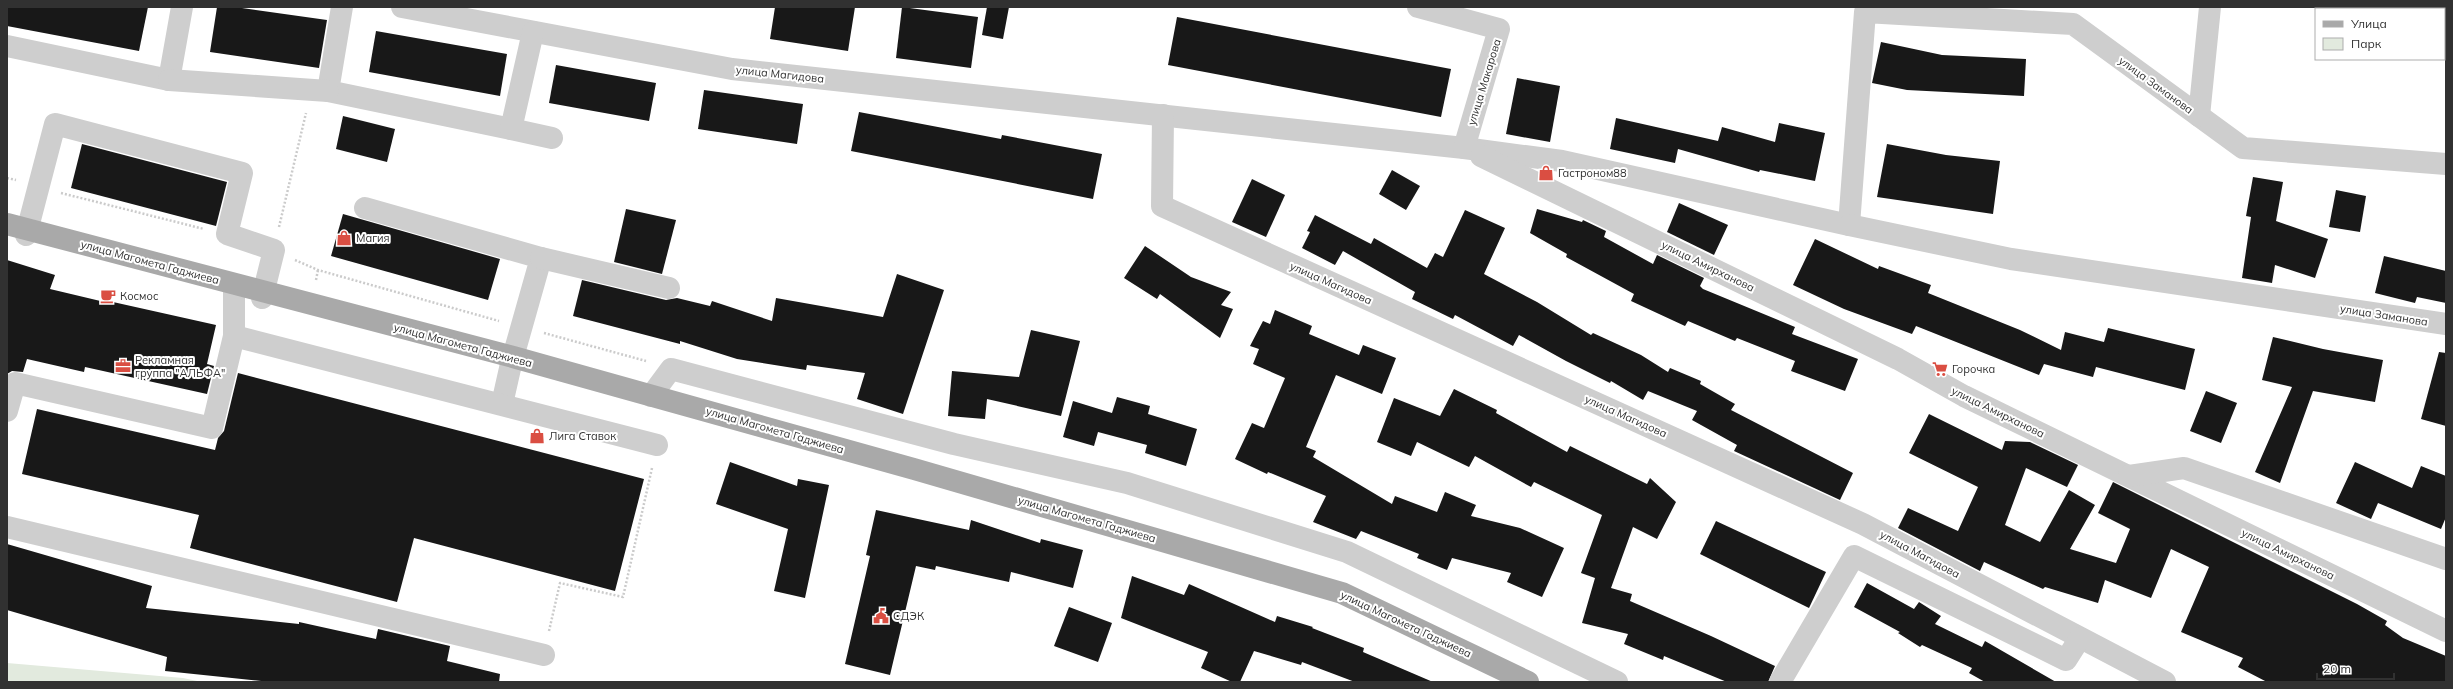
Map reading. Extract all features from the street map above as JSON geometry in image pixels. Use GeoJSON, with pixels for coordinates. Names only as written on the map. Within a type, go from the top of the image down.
{"type":"FeatureCollection","features":[{"type":"Feature","properties":{"kind":"main road","name":"улица Магомета Гаджиева"},"geometry":{"type":"LineString","coordinates":[[7,224],[20,232],[234,290],[263,295]]}},
{"type":"Feature","properties":{"kind":"main road","name":"улица Магомета Гаджиева"},"geometry":{"type":"LineString","coordinates":[[20,232],[651,396],[914,469],[1342,593],[1528,682]]}},
{"type":"Feature","properties":{"kind":"main road","name":"улица Магомета Гаджиева"},"geometry":{"type":"LineString","coordinates":[[512,360],[1340,598],[1494,675],[1519,682]]}},
{"type":"Feature","properties":{"kind":"street"},"geometry":{"type":"LineString","coordinates":[[170,80],[182,7]]}},
{"type":"Feature","properties":{"kind":"street"},"geometry":{"type":"LineString","coordinates":[[320,90],[342,7]]}},
{"type":"Feature","properties":{"kind":"street","name":"улица Магидова"},"geometry":{"type":"LineString","coordinates":[[402,7],[732,69],[1464,148]]}},
{"type":"Feature","properties":{"kind":"street","name":"улица Макарова"},"geometry":{"type":"LineString","coordinates":[[1418,7],[1500,29],[1464,148]]}},
{"type":"Feature","properties":{"kind":"street"},"geometry":{"type":"LineString","coordinates":[[2199,116],[2210,7]]}},
{"type":"Feature","properties":{"kind":"street","name":"улица Заманова"},"geometry":{"type":"LineString","coordinates":[[1849,225],[1865,12],[2073,24],[2243,148],[2446,164]]}},
{"type":"Feature","properties":{"kind":"street"},"geometry":{"type":"LineString","coordinates":[[511,129],[533,32]]}},
{"type":"Feature","properties":{"kind":"street"},"geometry":{"type":"LineString","coordinates":[[7,46],[170,80],[320,90],[552,138]]}},
{"type":"Feature","properties":{"kind":"street","name":"улица Магидова"},"geometry":{"type":"LineString","coordinates":[[1163,115],[1162,206],[1863,524],[2165,682]]}},
{"type":"Feature","properties":{"kind":"street"},"geometry":{"type":"LineString","coordinates":[[20,232],[39,187],[55,124],[242,173],[228,234],[274,250],[263,295]]}},
{"type":"Feature","properties":{"kind":"street","name":"улица Заманова"},"geometry":{"type":"LineString","coordinates":[[1464,148],[1562,161],[1849,225],[2011,259],[2446,324]]}},
{"type":"Feature","properties":{"kind":"street","name":"улица Амирханова"},"geometry":{"type":"LineString","coordinates":[[1464,148],[1898,359],[1964,396],[2446,631]]}},
{"type":"Feature","properties":{"kind":"street"},"geometry":{"type":"LineString","coordinates":[[365,208],[541,258],[669,288]]}},
{"type":"Feature","properties":{"kind":"street"},"geometry":{"type":"LineString","coordinates":[[502,404],[512,360],[541,258]]}},
{"type":"Feature","properties":{"kind":"street"},"geometry":{"type":"LineString","coordinates":[[7,411],[15,383],[212,428],[234,336],[234,290]]}},
{"type":"Feature","properties":{"kind":"street"},"geometry":{"type":"LineString","coordinates":[[234,336],[657,445]]}},
{"type":"Feature","properties":{"kind":"street"},"geometry":{"type":"LineString","coordinates":[[651,396],[671,368],[954,444],[1127,483],[1347,552],[1617,682]]}},
{"type":"Feature","properties":{"kind":"street"},"geometry":{"type":"LineString","coordinates":[[2129,476],[2184,468],[2446,559]]}},
{"type":"Feature","properties":{"kind":"street"},"geometry":{"type":"LineString","coordinates":[[7,527],[544,655]]}},
{"type":"Feature","properties":{"kind":"street"},"geometry":{"type":"LineString","coordinates":[[1780,682],[1854,556],[2066,660],[2080,638]]}},
{"type":"Feature","properties":{"kind":"path"},"geometry":{"type":"LineString","coordinates":[[320,90],[274,250],[318,270],[671,368]]}},
{"type":"Feature","properties":{"kind":"path"},"geometry":{"type":"LineString","coordinates":[[7,178],[228,234]]}},
{"type":"Feature","properties":{"kind":"path"},"geometry":{"type":"LineString","coordinates":[[544,655],[560,583],[623,597],[657,445]]}},
{"type":"Feature","properties":{"kind":"green space"},"geometry":{"type":"Polygon","coordinates":[[[7,663],[183,678],[202,682],[7,682],[7,663]]]}},
{"type":"Feature","properties":{"kind":"building"},"geometry":{"type":"Polygon","coordinates":[[[7,7],[148,7],[139,51],[7,26],[7,7]]]}},
{"type":"Feature","properties":{"kind":"building"},"geometry":{"type":"Polygon","coordinates":[[[217,7],[235,7],[327,20],[319,68],[210,52],[217,7]]]}},
{"type":"Feature","properties":{"kind":"building"},"geometry":{"type":"Polygon","coordinates":[[[775,7],[855,7],[848,51],[770,39],[775,7]]]}},
{"type":"Feature","properties":{"kind":"building"},"geometry":{"type":"Polygon","coordinates":[[[902,7],[978,17],[971,68],[896,58],[902,7]]]}},
{"type":"Feature","properties":{"kind":"building"},"geometry":{"type":"Polygon","coordinates":[[[987,7],[1009,7],[1003,39],[982,35],[987,7]]]}},
{"type":"Feature","properties":{"kind":"building"},"geometry":{"type":"Polygon","coordinates":[[[1177,17],[1451,69],[1441,117],[1168,65],[1177,17]]]}},
{"type":"Feature","properties":{"kind":"building"},"geometry":{"type":"Polygon","coordinates":[[[376,31],[507,54],[500,96],[369,72],[376,31]]]}},
{"type":"Feature","properties":{"kind":"building"},"geometry":{"type":"Polygon","coordinates":[[[1881,42],[1942,55],[2026,59],[2024,96],[1907,90],[1872,83],[1881,42]]]}},
{"type":"Feature","properties":{"kind":"building"},"geometry":{"type":"Polygon","coordinates":[[[556,65],[656,83],[649,121],[549,103],[556,65]]]}},
{"type":"Feature","properties":{"kind":"building"},"geometry":{"type":"Polygon","coordinates":[[[1517,78],[1560,86],[1550,142],[1506,134],[1517,78]]]}},
{"type":"Feature","properties":{"kind":"building"},"geometry":{"type":"Polygon","coordinates":[[[704,90],[803,104],[797,144],[698,129],[704,90]]]}},
{"type":"Feature","properties":{"kind":"building"},"geometry":{"type":"Polygon","coordinates":[[[859,112],[1001,139],[1002,135],[1102,154],[1093,199],[851,151],[859,112]]]}},
{"type":"Feature","properties":{"kind":"building"},"geometry":{"type":"Polygon","coordinates":[[[343,116],[395,129],[387,162],[336,149],[343,116]]]}},
{"type":"Feature","properties":{"kind":"building"},"geometry":{"type":"Polygon","coordinates":[[[1616,118],[1718,141],[1722,127],[1775,142],[1779,123],[1825,133],[1815,181],[1760,170],[1759,172],[1678,149],[1675,163],[1610,149],[1616,118]]]}},
{"type":"Feature","properties":{"kind":"building"},"geometry":{"type":"Polygon","coordinates":[[[82,144],[227,182],[216,226],[71,188],[82,144]]]}},
{"type":"Feature","properties":{"kind":"building"},"geometry":{"type":"Polygon","coordinates":[[[1887,144],[1946,155],[2000,161],[1993,214],[1877,197],[1887,144]]]}},
{"type":"Feature","properties":{"kind":"building"},"geometry":{"type":"Polygon","coordinates":[[[1392,170],[1420,186],[1406,210],[1379,194],[1392,170]]]}},
{"type":"Feature","properties":{"kind":"building"},"geometry":{"type":"Polygon","coordinates":[[[2253,177],[2283,182],[2276,221],[2328,239],[2315,278],[2275,265],[2272,283],[2242,278],[2251,217],[2246,216],[2253,177]]]}},
{"type":"Feature","properties":{"kind":"building"},"geometry":{"type":"Polygon","coordinates":[[[1252,179],[1285,195],[1266,237],[1232,222],[1252,179]]]}},
{"type":"Feature","properties":{"kind":"building"},"geometry":{"type":"Polygon","coordinates":[[[2336,190],[2366,196],[2360,232],[2329,227],[2336,190]]]}},
{"type":"Feature","properties":{"kind":"building"},"geometry":{"type":"Polygon","coordinates":[[[1679,203],[1728,225],[1714,255],[1667,232],[1679,203]]]}},
{"type":"Feature","properties":{"kind":"building"},"geometry":{"type":"Polygon","coordinates":[[[626,209],[676,220],[662,274],[614,262],[626,209]]]}},
{"type":"Feature","properties":{"kind":"building"},"geometry":{"type":"Polygon","coordinates":[[[1537,209],[1582,222],[1583,220],[1606,231],[1604,237],[1653,264],[1657,255],[1704,278],[1700,286],[1703,289],[1795,327],[1792,334],[1858,359],[1845,391],[1791,371],[1795,361],[1737,338],[1735,341],[1688,321],[1685,326],[1631,301],[1634,294],[1566,257],[1567,254],[1530,233],[1537,209]]]}},
{"type":"Feature","properties":{"kind":"building"},"geometry":{"type":"Polygon","coordinates":[[[1465,210],[1505,228],[1484,274],[1537,302],[1591,335],[1593,333],[1641,355],[1668,372],[1670,368],[1701,381],[1700,384],[1735,404],[1731,410],[1853,473],[1840,500],[1734,451],[1737,445],[1692,420],[1697,411],[1648,391],[1643,400],[1611,381],[1610,383],[1566,361],[1519,335],[1513,346],[1455,315],[1453,319],[1412,299],[1415,292],[1343,251],[1335,265],[1302,248],[1310,232],[1307,231],[1315,215],[1371,244],[1374,238],[1427,268],[1435,253],[1443,257],[1465,210]]]}},
{"type":"Feature","properties":{"kind":"building"},"geometry":{"type":"Polygon","coordinates":[[[343,214],[500,259],[488,300],[331,256],[343,214]]]}},
{"type":"Feature","properties":{"kind":"building"},"geometry":{"type":"Polygon","coordinates":[[[1815,239],[1878,269],[1879,266],[1931,285],[1928,293],[2020,330],[2061,350],[2065,332],[2104,342],[2108,328],[2195,349],[2185,390],[2096,367],[2093,377],[2044,364],[2039,375],[1916,326],[1912,334],[1844,309],[1793,285],[1815,239]]]}},
{"type":"Feature","properties":{"kind":"building"},"geometry":{"type":"Polygon","coordinates":[[[1145,246],[1191,277],[1231,292],[1221,305],[1233,309],[1220,338],[1160,294],[1157,299],[1124,278],[1145,246]]]}},
{"type":"Feature","properties":{"kind":"building"},"geometry":{"type":"Polygon","coordinates":[[[2384,256],[2446,271],[2446,303],[2417,297],[2415,303],[2375,293],[2384,256]]]}},
{"type":"Feature","properties":{"kind":"building"},"geometry":{"type":"Polygon","coordinates":[[[7,260],[55,275],[50,289],[113,304],[113,302],[216,325],[207,364],[214,366],[207,394],[85,367],[84,372],[27,359],[23,372],[12,371],[7,374],[7,260]]]}},
{"type":"Feature","properties":{"kind":"building"},"geometry":{"type":"Polygon","coordinates":[[[897,274],[944,290],[903,414],[857,399],[865,373],[807,365],[806,370],[737,359],[680,341],[680,344],[573,316],[582,280],[666,300],[677,298],[710,306],[712,301],[772,321],[776,298],[883,317],[897,274]]]}},
{"type":"Feature","properties":{"kind":"building"},"geometry":{"type":"Polygon","coordinates":[[[1275,310],[1312,326],[1309,334],[1359,355],[1363,345],[1396,358],[1382,394],[1336,375],[1306,447],[1316,451],[1313,457],[1392,504],[1395,496],[1437,512],[1445,492],[1476,505],[1471,516],[1520,528],[1564,548],[1542,597],[1507,582],[1511,573],[1452,558],[1447,570],[1417,558],[1419,554],[1361,531],[1356,539],[1313,522],[1326,496],[1268,472],[1267,474],[1235,459],[1252,423],[1264,428],[1285,378],[1253,364],[1259,349],[1250,346],[1263,321],[1270,324],[1275,310]]]}},
{"type":"Feature","properties":{"kind":"building"},"geometry":{"type":"Polygon","coordinates":[[[1031,330],[1080,341],[1061,416],[987,399],[985,419],[948,416],[952,371],[1019,377],[1031,330]]]}},
{"type":"Feature","properties":{"kind":"building"},"geometry":{"type":"Polygon","coordinates":[[[2273,337],[2323,349],[2383,360],[2375,402],[2313,391],[2280,483],[2255,472],[2292,387],[2262,380],[2273,337]]]}},
{"type":"Feature","properties":{"kind":"building"},"geometry":{"type":"Polygon","coordinates":[[[2439,352],[2446,353],[2446,426],[2421,419],[2439,352]]]}},
{"type":"Feature","properties":{"kind":"building"},"geometry":{"type":"Polygon","coordinates":[[[238,373],[644,479],[615,591],[414,538],[397,602],[190,548],[199,515],[22,474],[37,409],[215,450],[218,438],[224,431],[238,373]]]}},
{"type":"Feature","properties":{"kind":"building"},"geometry":{"type":"Polygon","coordinates":[[[1454,389],[1497,410],[1496,413],[1567,452],[1570,446],[1647,484],[1650,478],[1676,502],[1657,539],[1633,527],[1611,588],[1632,594],[1630,601],[1775,666],[1768,682],[1727,682],[1664,656],[1663,660],[1624,644],[1628,634],[1582,623],[1595,578],[1581,573],[1602,515],[1534,482],[1531,487],[1475,456],[1469,467],[1417,442],[1411,456],[1377,442],[1394,398],[1440,416],[1454,389]]]}},
{"type":"Feature","properties":{"kind":"building"},"geometry":{"type":"Polygon","coordinates":[[[2206,391],[2237,403],[2221,443],[2190,431],[2206,391]]]}},
{"type":"Feature","properties":{"kind":"building"},"geometry":{"type":"Polygon","coordinates":[[[1117,397],[1150,406],[1148,414],[1197,429],[1186,466],[1145,453],[1147,445],[1098,432],[1094,446],[1063,437],[1073,401],[1112,413],[1117,397]]]}},
{"type":"Feature","properties":{"kind":"building"},"geometry":{"type":"Polygon","coordinates":[[[1929,414],[2002,450],[2005,441],[2030,442],[2078,465],[2067,487],[2026,468],[2005,525],[2040,542],[2069,490],[2095,505],[2070,549],[2116,563],[2130,529],[2098,513],[2113,482],[2357,604],[2387,621],[2385,625],[2403,638],[2446,656],[2446,682],[2267,682],[2238,667],[2243,658],[2181,632],[2209,567],[2171,549],[2151,598],[2105,580],[2098,603],[2045,587],[2043,589],[1984,562],[1980,571],[1898,528],[1908,508],[1958,531],[1978,487],[1909,453],[1929,414]]]}},
{"type":"Feature","properties":{"kind":"building"},"geometry":{"type":"Polygon","coordinates":[[[730,462],[797,486],[798,479],[829,485],[805,598],[774,591],[788,529],[716,504],[730,462]]]}},
{"type":"Feature","properties":{"kind":"building"},"geometry":{"type":"Polygon","coordinates":[[[2355,462],[2412,488],[2421,466],[2446,476],[2446,517],[2441,529],[2378,503],[2371,519],[2336,503],[2355,462]]]}},
{"type":"Feature","properties":{"kind":"building"},"geometry":{"type":"Polygon","coordinates":[[[876,510],[969,530],[971,520],[1040,543],[1041,539],[1083,550],[1073,588],[1011,572],[1009,582],[936,566],[935,570],[916,566],[890,675],[845,664],[870,556],[866,555],[876,510]]]}},
{"type":"Feature","properties":{"kind":"building"},"geometry":{"type":"Polygon","coordinates":[[[1716,521],[1826,572],[1809,608],[1700,554],[1716,521]]]}},
{"type":"Feature","properties":{"kind":"building"},"geometry":{"type":"Polygon","coordinates":[[[7,544],[152,586],[146,608],[299,624],[299,622],[376,639],[378,629],[450,646],[447,661],[500,674],[499,682],[271,682],[165,671],[167,657],[7,610],[7,544]]]}},
{"type":"Feature","properties":{"kind":"building"},"geometry":{"type":"Polygon","coordinates":[[[1132,576],[1184,595],[1189,584],[1275,622],[1277,616],[1313,627],[1312,628],[1364,648],[1363,652],[1433,682],[1355,682],[1302,662],[1301,665],[1254,651],[1240,682],[1232,682],[1201,668],[1208,652],[1121,618],[1132,576]]]}},
{"type":"Feature","properties":{"kind":"building"},"geometry":{"type":"Polygon","coordinates":[[[1867,583],[1914,609],[1919,602],[1941,616],[1935,624],[1982,647],[1985,641],[2056,682],[1985,682],[1969,673],[1972,668],[1922,645],[1920,647],[1898,633],[1900,632],[1854,607],[1867,583]]]}},
{"type":"Feature","properties":{"kind":"building"},"geometry":{"type":"Polygon","coordinates":[[[1069,607],[1112,623],[1098,662],[1054,646],[1069,607]]]}},
{"type":"Feature","properties":{"kind":"place","name":"Гастроном88"},"geometry":{"type":"Point","coordinates":[1546,173]}},
{"type":"Feature","properties":{"kind":"place","name":"Магия"},"geometry":{"type":"Point","coordinates":[344,238]}},
{"type":"Feature","properties":{"kind":"place","name":"Космос"},"geometry":{"type":"Point","coordinates":[108,296]}},
{"type":"Feature","properties":{"kind":"place","name":"Рекламная группа \"АЛЬФА\""},"geometry":{"type":"Point","coordinates":[123,366]}},
{"type":"Feature","properties":{"kind":"place","name":"Горочка"},"geometry":{"type":"Point","coordinates":[1940,369]}},
{"type":"Feature","properties":{"kind":"place","name":"Лига Ставок"},"geometry":{"type":"Point","coordinates":[537,436]}},
{"type":"Feature","properties":{"kind":"place","name":"СДЭК"},"geometry":{"type":"Point","coordinates":[881,616]}}]}
